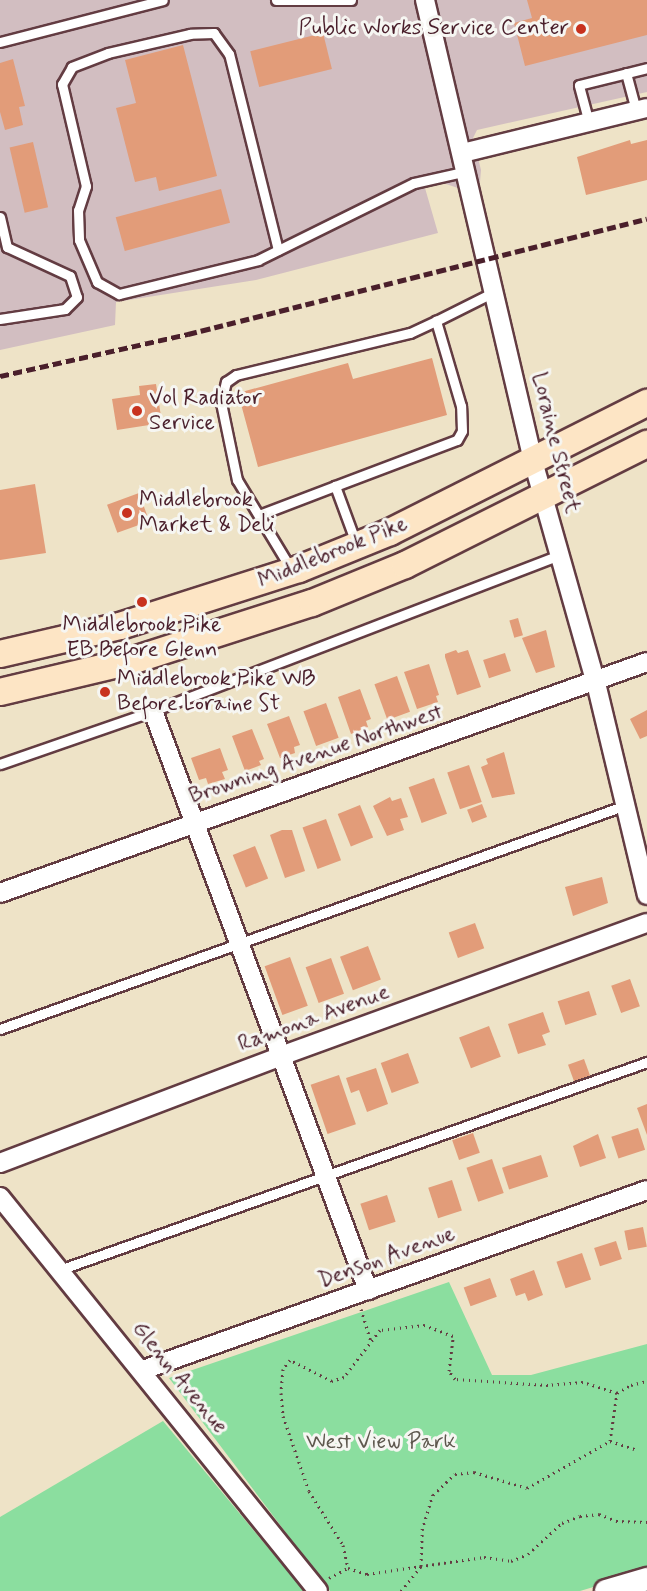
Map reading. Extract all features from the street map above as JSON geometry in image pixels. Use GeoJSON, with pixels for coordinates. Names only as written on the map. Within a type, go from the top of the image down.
{"type":"FeatureCollection","features":[{"type":"Feature","properties":{"kind":"main road","name":"Middlebrook Pike"},"geometry":{"type":"LineString","coordinates":[[0,654],[120,626],[292,571],[357,545],[533,461],[647,403]]}},
{"type":"Feature","properties":{"kind":"main road","name":"Middlebrook Pike"},"geometry":{"type":"LineString","coordinates":[[0,692],[131,661],[312,603],[405,565],[647,444]]}},
{"type":"Feature","properties":{"kind":"main road"},"geometry":{"type":"LineString","coordinates":[[120,626],[131,661]]}},
{"type":"Feature","properties":{"kind":"street","name":"Loraine Street"},"geometry":{"type":"LineString","coordinates":[[425,0],[496,291],[533,461],[596,683],[626,805],[644,865],[647,895]]}},
{"type":"Feature","properties":{"kind":"street"},"geometry":{"type":"LineString","coordinates":[[464,162],[589,123],[641,110]]}},
{"type":"Feature","properties":{"kind":"street","name":"Browning Avenue Northwest"},"geometry":{"type":"LineString","coordinates":[[0,893],[194,822],[596,683],[647,662]]}},
{"type":"Feature","properties":{"kind":"street"},"geometry":{"type":"LineString","coordinates":[[153,711],[326,1177],[362,1292]]}},
{"type":"Feature","properties":{"kind":"street","name":"Ramona Avenue"},"geometry":{"type":"LineString","coordinates":[[0,1163],[281,1056],[647,923]]}},
{"type":"Feature","properties":{"kind":"street","name":"Denson Avenue"},"geometry":{"type":"LineString","coordinates":[[143,1370],[647,1190]]}},
{"type":"Feature","properties":{"kind":"street","name":"Glenn Avenue"},"geometry":{"type":"LineString","coordinates":[[0,1197],[143,1370],[317,1590]]}},
{"type":"Feature","properties":{"kind":"street"},"geometry":{"type":"LineString","coordinates":[[606,1591],[647,1579]]}},
{"type":"Feature","properties":{"kind":"lane"},"geometry":{"type":"LineString","coordinates":[[0,42],[163,0]]}},
{"type":"Feature","properties":{"kind":"lane"},"geometry":{"type":"LineString","coordinates":[[276,0],[350,0]]}},
{"type":"Feature","properties":{"kind":"lane"},"geometry":{"type":"LineString","coordinates":[[278,250],[229,54],[214,33],[190,34],[108,53],[72,67],[62,84],[86,186],[78,210],[79,240],[97,282],[120,294],[258,260],[414,183],[464,162]]}},
{"type":"Feature","properties":{"kind":"lane"},"geometry":{"type":"LineString","coordinates":[[589,123],[579,86],[647,68]]}},
{"type":"Feature","properties":{"kind":"lane"},"geometry":{"type":"LineString","coordinates":[[626,73],[641,110]]}},
{"type":"Feature","properties":{"kind":"lane"},"geometry":{"type":"LineString","coordinates":[[0,218],[4,248],[70,276],[77,297],[65,309],[0,319]]}},
{"type":"Feature","properties":{"kind":"lane"},"geometry":{"type":"LineString","coordinates":[[292,571],[237,480],[220,404],[226,382],[236,375],[410,333],[496,291]]}},
{"type":"Feature","properties":{"kind":"lane"},"geometry":{"type":"LineString","coordinates":[[259,515],[457,440],[463,421],[461,406],[436,321]]}},
{"type":"Feature","properties":{"kind":"lane"},"geometry":{"type":"LineString","coordinates":[[335,486],[357,545]]}},
{"type":"Feature","properties":{"kind":"lane"},"geometry":{"type":"LineString","coordinates":[[0,764],[153,711],[560,555]]}},
{"type":"Feature","properties":{"kind":"lane"},"geometry":{"type":"LineString","coordinates":[[0,1029],[626,805]]}},
{"type":"Feature","properties":{"kind":"lane"},"geometry":{"type":"LineString","coordinates":[[59,1270],[647,1062]]}},
{"type":"Feature","properties":{"kind":"path"},"geometry":{"type":"LineString","coordinates":[[362,1292],[371,1342]]}},
{"type":"Feature","properties":{"kind":"path"},"geometry":{"type":"LineString","coordinates":[[348,1568],[343,1545],[309,1491],[284,1416],[282,1377],[290,1360],[332,1381],[344,1377],[380,1330],[425,1325],[453,1336],[449,1371],[456,1379],[548,1385],[583,1382],[617,1394],[647,1381]]}},
{"type":"Feature","properties":{"kind":"path"},"geometry":{"type":"LineString","coordinates":[[610,1441],[617,1394]]}},
{"type":"Feature","properties":{"kind":"path"},"geometry":{"type":"LineString","coordinates":[[401,1591],[421,1566],[422,1530],[433,1495],[455,1474],[474,1472],[527,1488],[610,1441],[637,1450]]}},
{"type":"Feature","properties":{"kind":"path"},"geometry":{"type":"LineString","coordinates":[[317,1590],[338,1570],[348,1568],[367,1574],[484,1557],[511,1561],[528,1554],[562,1523],[580,1516],[599,1514],[615,1521],[647,1522]]}},
{"type":"Feature","properties":{"kind":"shaded area"},"geometry":{"type":"Polygon","coordinates":[[[0,0],[647,0],[647,92],[477,130],[473,138],[481,170],[480,182],[458,188],[443,183],[425,188],[438,233],[256,280],[116,302],[115,325],[0,350],[0,0]]]}},
{"type":"Feature","properties":{"kind":"green space","name":"West View Park"},"geometry":{"type":"Polygon","coordinates":[[[449,1282],[492,1375],[531,1375],[647,1344],[647,1571],[580,1591],[330,1591],[169,1378],[449,1282]]]}},
{"type":"Feature","properties":{"kind":"green space"},"geometry":{"type":"Polygon","coordinates":[[[163,1421],[304,1591],[0,1591],[0,1517],[163,1421]]]}},
{"type":"Feature","properties":{"kind":"building","name":"Public Works Service Center"},"geometry":{"type":"Polygon","coordinates":[[[527,0],[647,0],[647,35],[525,66],[514,23],[532,18],[527,0]]]}},
{"type":"Feature","properties":{"kind":"building"},"geometry":{"type":"Polygon","coordinates":[[[323,33],[332,69],[259,87],[250,51],[323,33]]]}},
{"type":"Feature","properties":{"kind":"building"},"geometry":{"type":"Polygon","coordinates":[[[183,45],[217,176],[159,191],[156,177],[135,182],[116,108],[136,103],[125,60],[183,45]]]}},
{"type":"Feature","properties":{"kind":"building"},"geometry":{"type":"Polygon","coordinates":[[[13,59],[25,106],[19,107],[23,125],[5,130],[0,112],[0,63],[13,59]]]}},
{"type":"Feature","properties":{"kind":"building"},"geometry":{"type":"Polygon","coordinates":[[[630,140],[631,144],[647,140],[647,180],[586,195],[577,157],[630,140]]]}},
{"type":"Feature","properties":{"kind":"building"},"geometry":{"type":"Polygon","coordinates":[[[33,142],[48,207],[25,213],[10,147],[33,142]]]}},
{"type":"Feature","properties":{"kind":"building"},"geometry":{"type":"Polygon","coordinates":[[[221,189],[230,223],[125,251],[116,217],[221,189]]]}},
{"type":"Feature","properties":{"kind":"building"},"geometry":{"type":"Polygon","coordinates":[[[432,358],[447,415],[258,467],[238,393],[348,363],[353,379],[432,358]]]}},
{"type":"Feature","properties":{"kind":"building","name":"Vol Radiator Service"},"geometry":{"type":"Polygon","coordinates":[[[156,384],[162,423],[117,430],[112,399],[140,395],[139,386],[156,384]]]}},
{"type":"Feature","properties":{"kind":"building"},"geometry":{"type":"Polygon","coordinates":[[[35,484],[46,553],[0,560],[0,490],[35,484]]]}},
{"type":"Feature","properties":{"kind":"building","name":"Middlebrook Market & Deli"},"geometry":{"type":"Polygon","coordinates":[[[139,493],[149,521],[117,533],[107,505],[139,493]]]}},
{"type":"Feature","properties":{"kind":"building"},"geometry":{"type":"Polygon","coordinates":[[[518,618],[523,635],[514,638],[509,620],[518,618]]]}},
{"type":"Feature","properties":{"kind":"building"},"geometry":{"type":"Polygon","coordinates":[[[546,630],[555,667],[536,673],[522,638],[546,630]]]}},
{"type":"Feature","properties":{"kind":"building"},"geometry":{"type":"Polygon","coordinates":[[[456,650],[458,653],[468,650],[481,687],[457,695],[445,657],[445,654],[456,650]]]}},
{"type":"Feature","properties":{"kind":"building"},"geometry":{"type":"Polygon","coordinates":[[[505,653],[511,671],[489,678],[483,660],[505,653]]]}},
{"type":"Feature","properties":{"kind":"building"},"geometry":{"type":"Polygon","coordinates":[[[429,664],[439,695],[436,696],[438,702],[417,709],[404,672],[429,664]]]}},
{"type":"Feature","properties":{"kind":"building"},"geometry":{"type":"Polygon","coordinates":[[[397,676],[410,712],[387,720],[374,684],[397,676]]]}},
{"type":"Feature","properties":{"kind":"building"},"geometry":{"type":"Polygon","coordinates":[[[360,689],[371,719],[366,721],[368,727],[351,734],[338,697],[360,689]]]}},
{"type":"Feature","properties":{"kind":"building"},"geometry":{"type":"Polygon","coordinates":[[[326,703],[339,738],[316,746],[303,711],[326,703]]]}},
{"type":"Feature","properties":{"kind":"building"},"geometry":{"type":"Polygon","coordinates":[[[647,710],[647,736],[640,739],[630,719],[647,710]]]}},
{"type":"Feature","properties":{"kind":"building"},"geometry":{"type":"Polygon","coordinates":[[[289,716],[300,745],[294,747],[295,753],[280,758],[267,724],[289,716]]]}},
{"type":"Feature","properties":{"kind":"building"},"geometry":{"type":"Polygon","coordinates":[[[252,729],[264,759],[259,761],[261,765],[245,771],[232,736],[252,729]]]}},
{"type":"Feature","properties":{"kind":"building"},"geometry":{"type":"Polygon","coordinates":[[[220,748],[228,770],[222,772],[225,779],[208,784],[206,778],[199,780],[191,758],[220,748]]]}},
{"type":"Feature","properties":{"kind":"building"},"geometry":{"type":"Polygon","coordinates":[[[504,752],[515,794],[492,798],[481,767],[488,764],[486,759],[504,752]]]}},
{"type":"Feature","properties":{"kind":"building"},"geometry":{"type":"Polygon","coordinates":[[[469,765],[482,802],[460,809],[447,772],[469,765]]]}},
{"type":"Feature","properties":{"kind":"building"},"geometry":{"type":"Polygon","coordinates":[[[434,778],[447,814],[422,823],[409,787],[434,778]]]}},
{"type":"Feature","properties":{"kind":"building"},"geometry":{"type":"Polygon","coordinates":[[[390,797],[392,801],[401,798],[408,817],[400,819],[404,830],[387,836],[373,806],[390,797]]]}},
{"type":"Feature","properties":{"kind":"building"},"geometry":{"type":"Polygon","coordinates":[[[482,804],[487,817],[472,823],[467,810],[482,804]]]}},
{"type":"Feature","properties":{"kind":"building"},"geometry":{"type":"Polygon","coordinates":[[[360,805],[373,837],[351,846],[338,814],[360,805]]]}},
{"type":"Feature","properties":{"kind":"building"},"geometry":{"type":"Polygon","coordinates":[[[326,819],[341,860],[318,869],[303,828],[326,819]]]}},
{"type":"Feature","properties":{"kind":"building"},"geometry":{"type":"Polygon","coordinates":[[[282,830],[292,830],[305,871],[285,878],[270,835],[282,830]]]}},
{"type":"Feature","properties":{"kind":"building"},"geometry":{"type":"Polygon","coordinates":[[[255,846],[268,878],[246,887],[233,855],[255,846]]]}},
{"type":"Feature","properties":{"kind":"building"},"geometry":{"type":"Polygon","coordinates":[[[602,877],[608,903],[573,916],[565,887],[602,877]]]}},
{"type":"Feature","properties":{"kind":"building"},"geometry":{"type":"Polygon","coordinates":[[[475,923],[484,948],[458,958],[449,933],[475,923]]]}},
{"type":"Feature","properties":{"kind":"building"},"geometry":{"type":"Polygon","coordinates":[[[368,946],[381,980],[353,990],[340,957],[368,946]]]}},
{"type":"Feature","properties":{"kind":"building"},"geometry":{"type":"Polygon","coordinates":[[[290,957],[308,1006],[282,1015],[265,966],[290,957]]]}},
{"type":"Feature","properties":{"kind":"building"},"geometry":{"type":"Polygon","coordinates":[[[331,958],[344,994],[319,1003],[306,967],[331,958]]]}},
{"type":"Feature","properties":{"kind":"building"},"geometry":{"type":"Polygon","coordinates":[[[630,979],[640,1006],[621,1013],[611,986],[630,979]]]}},
{"type":"Feature","properties":{"kind":"building"},"geometry":{"type":"Polygon","coordinates":[[[589,991],[597,1015],[565,1025],[558,1001],[589,991]]]}},
{"type":"Feature","properties":{"kind":"building"},"geometry":{"type":"Polygon","coordinates":[[[543,1012],[550,1032],[542,1035],[546,1045],[518,1054],[508,1024],[543,1012]]]}},
{"type":"Feature","properties":{"kind":"building"},"geometry":{"type":"Polygon","coordinates":[[[489,1026],[501,1057],[471,1068],[459,1037],[489,1026]]]}},
{"type":"Feature","properties":{"kind":"building"},"geometry":{"type":"Polygon","coordinates":[[[408,1053],[419,1083],[392,1093],[381,1063],[408,1053]]]}},
{"type":"Feature","properties":{"kind":"building"},"geometry":{"type":"Polygon","coordinates":[[[584,1059],[591,1078],[575,1084],[568,1065],[584,1059]]]}},
{"type":"Feature","properties":{"kind":"building"},"geometry":{"type":"Polygon","coordinates":[[[376,1068],[388,1104],[367,1112],[359,1090],[351,1093],[346,1078],[376,1068]]]}},
{"type":"Feature","properties":{"kind":"building"},"geometry":{"type":"Polygon","coordinates":[[[339,1075],[356,1124],[328,1134],[311,1085],[339,1075]]]}},
{"type":"Feature","properties":{"kind":"building"},"geometry":{"type":"Polygon","coordinates":[[[647,1104],[647,1135],[637,1108],[647,1104]]]}},
{"type":"Feature","properties":{"kind":"building"},"geometry":{"type":"Polygon","coordinates":[[[638,1128],[645,1150],[618,1159],[611,1137],[638,1128]]]}},
{"type":"Feature","properties":{"kind":"building"},"geometry":{"type":"Polygon","coordinates":[[[473,1133],[480,1153],[459,1160],[452,1140],[473,1133]]]}},
{"type":"Feature","properties":{"kind":"building"},"geometry":{"type":"Polygon","coordinates":[[[598,1134],[606,1158],[580,1167],[573,1146],[598,1134]]]}},
{"type":"Feature","properties":{"kind":"building"},"geometry":{"type":"Polygon","coordinates":[[[541,1155],[548,1177],[509,1190],[502,1168],[541,1155]]]}},
{"type":"Feature","properties":{"kind":"building"},"geometry":{"type":"Polygon","coordinates":[[[492,1159],[504,1193],[478,1202],[466,1168],[492,1159]]]}},
{"type":"Feature","properties":{"kind":"building"},"geometry":{"type":"Polygon","coordinates":[[[452,1180],[462,1210],[438,1218],[428,1188],[452,1180]]]}},
{"type":"Feature","properties":{"kind":"building"},"geometry":{"type":"Polygon","coordinates":[[[387,1195],[396,1222],[369,1230],[360,1204],[387,1195]]]}},
{"type":"Feature","properties":{"kind":"building"},"geometry":{"type":"Polygon","coordinates":[[[643,1227],[647,1247],[628,1250],[624,1231],[643,1227]]]}},
{"type":"Feature","properties":{"kind":"building"},"geometry":{"type":"Polygon","coordinates":[[[616,1241],[622,1259],[600,1266],[594,1248],[616,1241]]]}},
{"type":"Feature","properties":{"kind":"building"},"geometry":{"type":"Polygon","coordinates":[[[582,1253],[591,1279],[566,1288],[556,1262],[582,1253]]]}},
{"type":"Feature","properties":{"kind":"building"},"geometry":{"type":"Polygon","coordinates":[[[534,1270],[543,1295],[528,1301],[525,1293],[516,1296],[510,1279],[534,1270]]]}},
{"type":"Feature","properties":{"kind":"building"},"geometry":{"type":"Polygon","coordinates":[[[490,1278],[497,1297],[471,1306],[464,1288],[490,1278]]]}},
{"type":"Feature","properties":{"kind":"railway"},"geometry":{"type":"LineString","coordinates":[[0,376],[188,334],[647,219]]}},
{"type":"Feature","properties":{"kind":"place","name":"Public Works Service Center"},"geometry":{"type":"Point","coordinates":[581,29]}},
{"type":"Feature","properties":{"kind":"place","name":"Vol Radiator Service"},"geometry":{"type":"Point","coordinates":[137,411]}},
{"type":"Feature","properties":{"kind":"place","name":"Middlebrook Market & Deli"},"geometry":{"type":"Point","coordinates":[127,513]}},
{"type":"Feature","properties":{"kind":"place","name":"Middlebrook Pike EB Before Glenn"},"geometry":{"type":"Point","coordinates":[142,602]}},
{"type":"Feature","properties":{"kind":"place","name":"Middlebrook Pike WB Before Loraine St"},"geometry":{"type":"Point","coordinates":[105,692]}}]}
